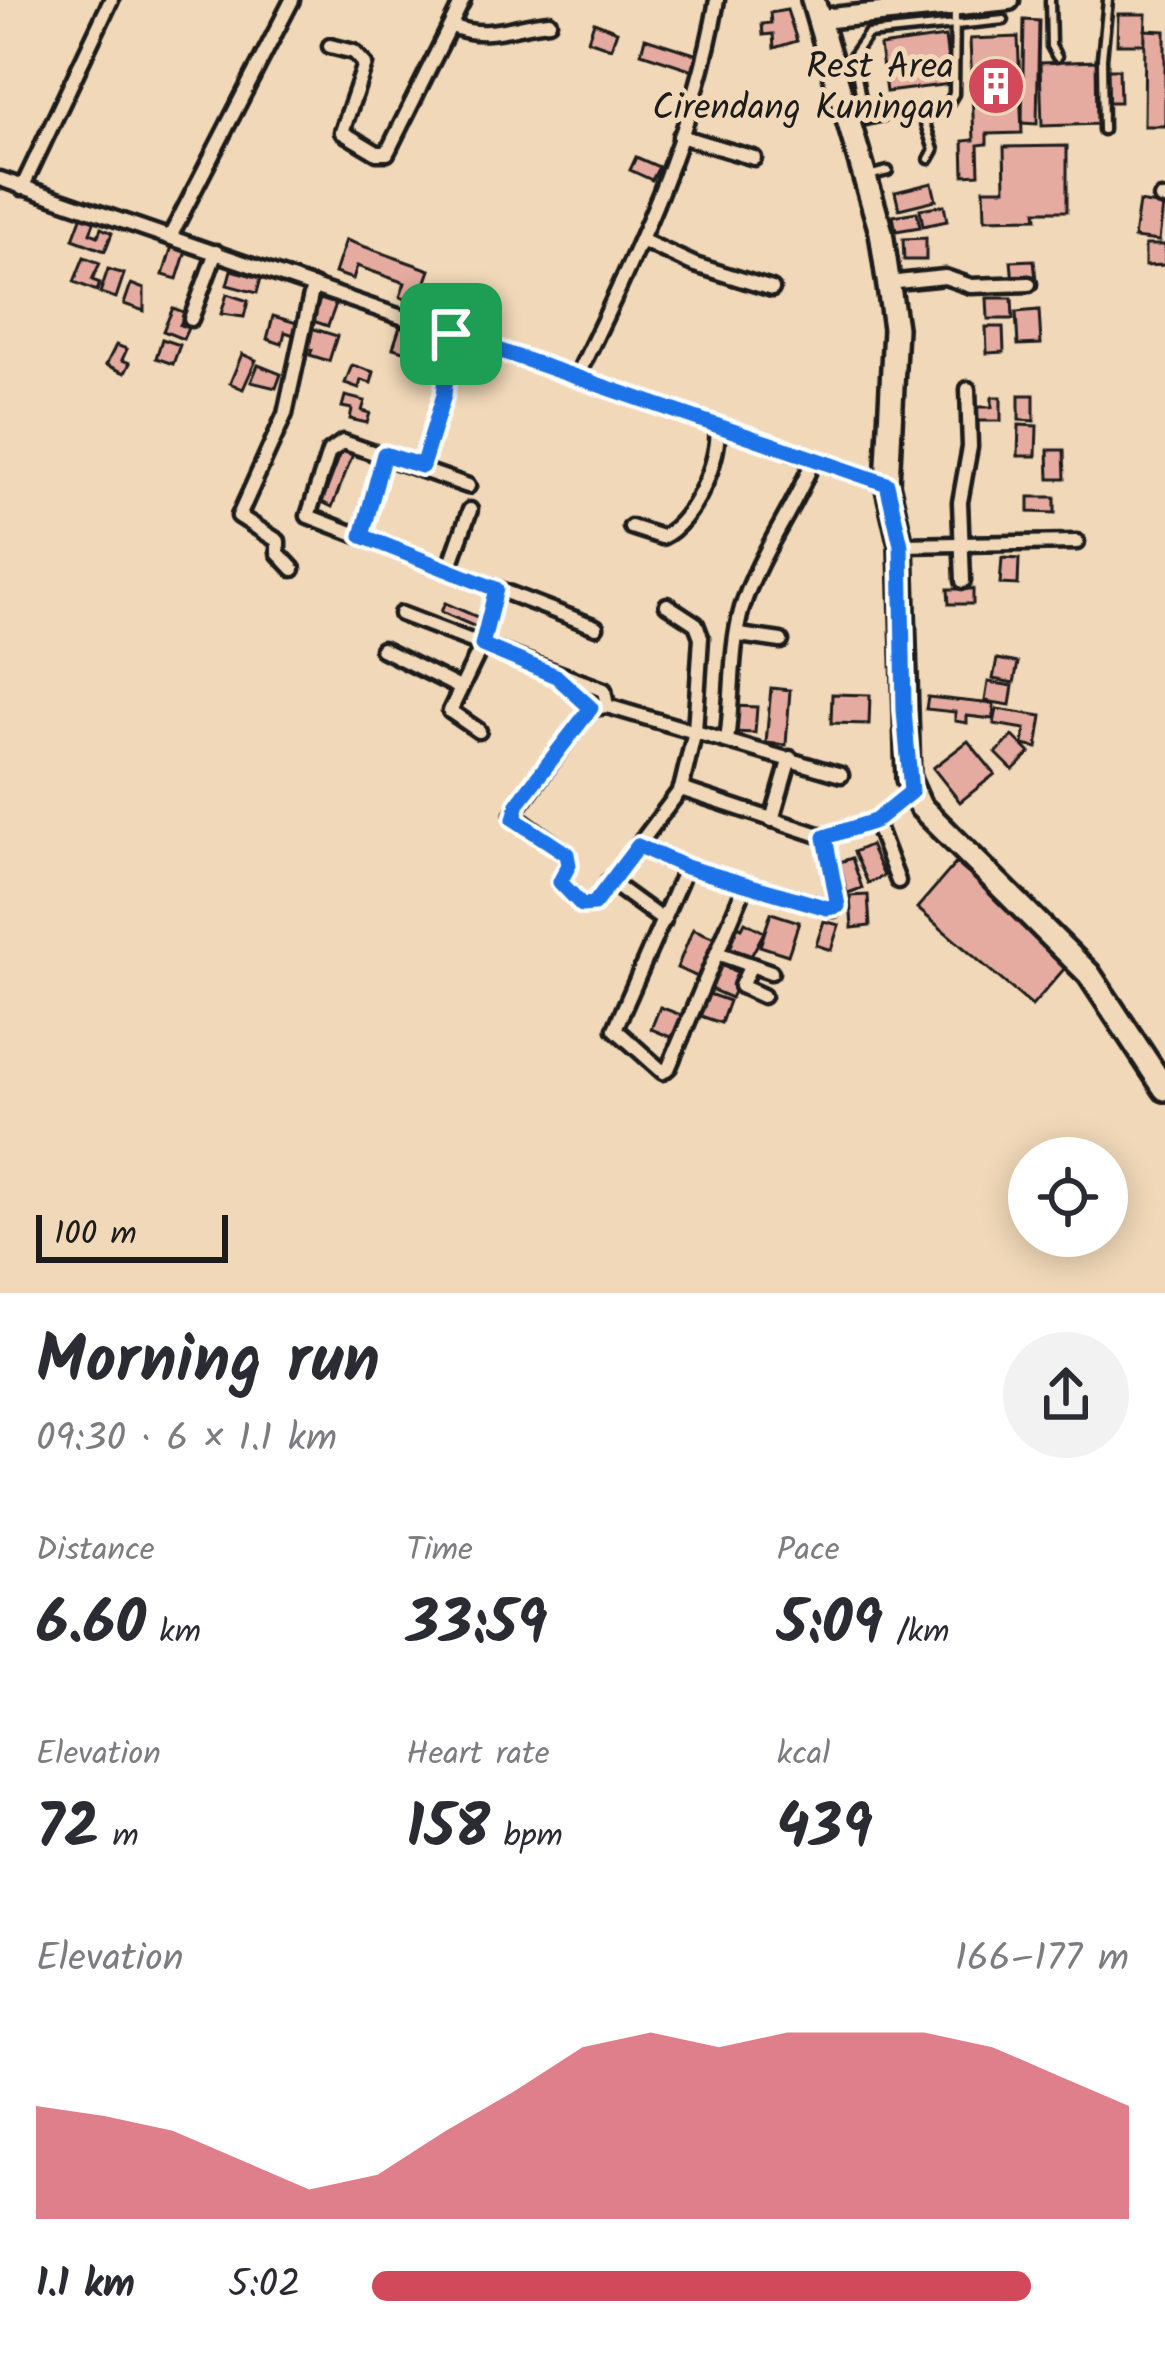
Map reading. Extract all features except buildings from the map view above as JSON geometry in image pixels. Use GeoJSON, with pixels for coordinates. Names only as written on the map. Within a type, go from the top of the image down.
{"type":"FeatureCollection","features":[{"type":"Feature","properties":{"kind":"main road"},"geometry":{"type":"LineString","coordinates":[[1006,10],[922,4],[817,9],[877,174],[895,328],[887,484],[901,545],[904,710],[911,792],[1089,974],[1165,1090]]}},
{"type":"Feature","properties":{"kind":"street"},"geometry":{"type":"LineString","coordinates":[[22,188],[111,0]]}},
{"type":"Feature","properties":{"kind":"street"},"geometry":{"type":"LineString","coordinates":[[170,237],[292,0]]}},
{"type":"Feature","properties":{"kind":"street"},"geometry":{"type":"LineString","coordinates":[[330,46],[354,52],[365,64],[342,132],[381,154],[396,140],[463,0]]}},
{"type":"Feature","properties":{"kind":"street"},"geometry":{"type":"LineString","coordinates":[[577,376],[643,242],[710,42],[717,0]]}},
{"type":"Feature","properties":{"kind":"street"},"geometry":{"type":"LineString","coordinates":[[452,26],[495,35],[549,22]]}},
{"type":"Feature","properties":{"kind":"street"},"geometry":{"type":"LineString","coordinates":[[680,136],[754,158]]}},
{"type":"Feature","properties":{"kind":"street"},"geometry":{"type":"LineString","coordinates":[[0,179],[887,484]]}},
{"type":"Feature","properties":{"kind":"street"},"geometry":{"type":"LineString","coordinates":[[643,242],[695,265],[772,289]]}},
{"type":"Feature","properties":{"kind":"street"},"geometry":{"type":"LineString","coordinates":[[191,319],[216,252]]}},
{"type":"Feature","properties":{"kind":"street"},"geometry":{"type":"LineString","coordinates":[[889,283],[945,277],[971,286],[1029,284]]}},
{"type":"Feature","properties":{"kind":"street"},"geometry":{"type":"LineString","coordinates":[[293,569],[278,553],[278,541],[238,516],[285,414],[313,286]]}},
{"type":"Feature","properties":{"kind":"street"},"geometry":{"type":"LineString","coordinates":[[422,466],[444,395],[451,334]]}},
{"type":"Feature","properties":{"kind":"street"},"geometry":{"type":"LineString","coordinates":[[963,581],[962,479],[970,447],[968,389]]}},
{"type":"Feature","properties":{"kind":"street"},"geometry":{"type":"LineString","coordinates":[[631,526],[662,537],[679,526],[720,449],[717,428]]}},
{"type":"Feature","properties":{"kind":"street"},"geometry":{"type":"LineString","coordinates":[[468,486],[344,442],[334,446],[308,516],[596,627]]}},
{"type":"Feature","properties":{"kind":"street"},"geometry":{"type":"LineString","coordinates":[[362,536],[384,454]]}},
{"type":"Feature","properties":{"kind":"street"},"geometry":{"type":"LineString","coordinates":[[727,741],[743,606],[812,463],[805,456]]}},
{"type":"Feature","properties":{"kind":"street"},"geometry":{"type":"LineString","coordinates":[[449,569],[470,510]]}},
{"type":"Feature","properties":{"kind":"street"},"geometry":{"type":"LineString","coordinates":[[901,545],[1077,542]]}},
{"type":"Feature","properties":{"kind":"street"},"geometry":{"type":"LineString","coordinates":[[479,730],[450,711],[482,645],[496,589]]}},
{"type":"Feature","properties":{"kind":"street"},"geometry":{"type":"LineString","coordinates":[[667,605],[700,630],[695,731],[681,789],[594,904],[582,905],[560,882],[569,865],[567,854],[513,814],[591,708],[607,706],[695,731],[727,741],[790,758],[841,775]]}},
{"type":"Feature","properties":{"kind":"street"},"geometry":{"type":"LineString","coordinates":[[401,614],[556,676],[604,690],[607,706]]}},
{"type":"Feature","properties":{"kind":"street"},"geometry":{"type":"LineString","coordinates":[[739,635],[781,641]]}},
{"type":"Feature","properties":{"kind":"street"},"geometry":{"type":"LineString","coordinates":[[382,650],[460,688]]}},
{"type":"Feature","properties":{"kind":"street"},"geometry":{"type":"LineString","coordinates":[[556,676],[591,708]]}},
{"type":"Feature","properties":{"kind":"street"},"geometry":{"type":"LineString","coordinates":[[772,820],[790,758]]}},
{"type":"Feature","properties":{"kind":"street"},"geometry":{"type":"LineString","coordinates":[[681,789],[825,837],[875,821],[911,792]]}},
{"type":"Feature","properties":{"kind":"street"},"geometry":{"type":"LineString","coordinates":[[875,821],[898,881]]}},
{"type":"Feature","properties":{"kind":"street"},"geometry":{"type":"LineString","coordinates":[[638,846],[686,867],[834,909],[839,899],[825,837]]}},
{"type":"Feature","properties":{"kind":"street"},"geometry":{"type":"LineString","coordinates":[[686,867],[615,1029],[663,1072],[746,884]]}},
{"type":"Feature","properties":{"kind":"street"},"geometry":{"type":"LineString","coordinates":[[609,881],[664,920]]}},
{"type":"Feature","properties":{"kind":"street"},"geometry":{"type":"LineString","coordinates":[[717,953],[771,972]]}},
{"type":"Feature","properties":{"kind":"street"},"geometry":{"type":"LineString","coordinates":[[751,965],[741,986],[763,996]]}},
{"type":"Feature","properties":{"kind":"lane"},"geometry":{"type":"LineString","coordinates":[[1050,0],[1051,46],[1057,57]]}},
{"type":"Feature","properties":{"kind":"lane"},"geometry":{"type":"LineString","coordinates":[[1103,130],[1102,58],[1108,0]]}},
{"type":"Feature","properties":{"kind":"lane"},"geometry":{"type":"LineString","coordinates":[[961,7],[954,94],[948,104],[922,115],[910,110],[858,122],[853,55],[859,42],[961,7]]}},
{"type":"Feature","properties":{"kind":"lane"},"geometry":{"type":"LineString","coordinates":[[922,115],[934,150],[928,159]]}},
{"type":"Feature","properties":{"kind":"place","name":"Rest Area Cirendang Kuningan"},"geometry":{"type":"Point","coordinates":[996,86]}},
{"type":"Feature","properties":{"kind":"route"},"geometry":{"type":"LineString","coordinates":[[451,334],[887,484],[901,545],[904,710],[911,792],[875,821],[825,837],[839,899],[834,909],[686,867],[638,846],[588,907],[560,882],[569,865],[567,854],[514,819],[518,803],[591,708],[556,676],[482,645],[496,589],[362,536],[384,454],[422,466],[444,395],[451,334]]}}]}
